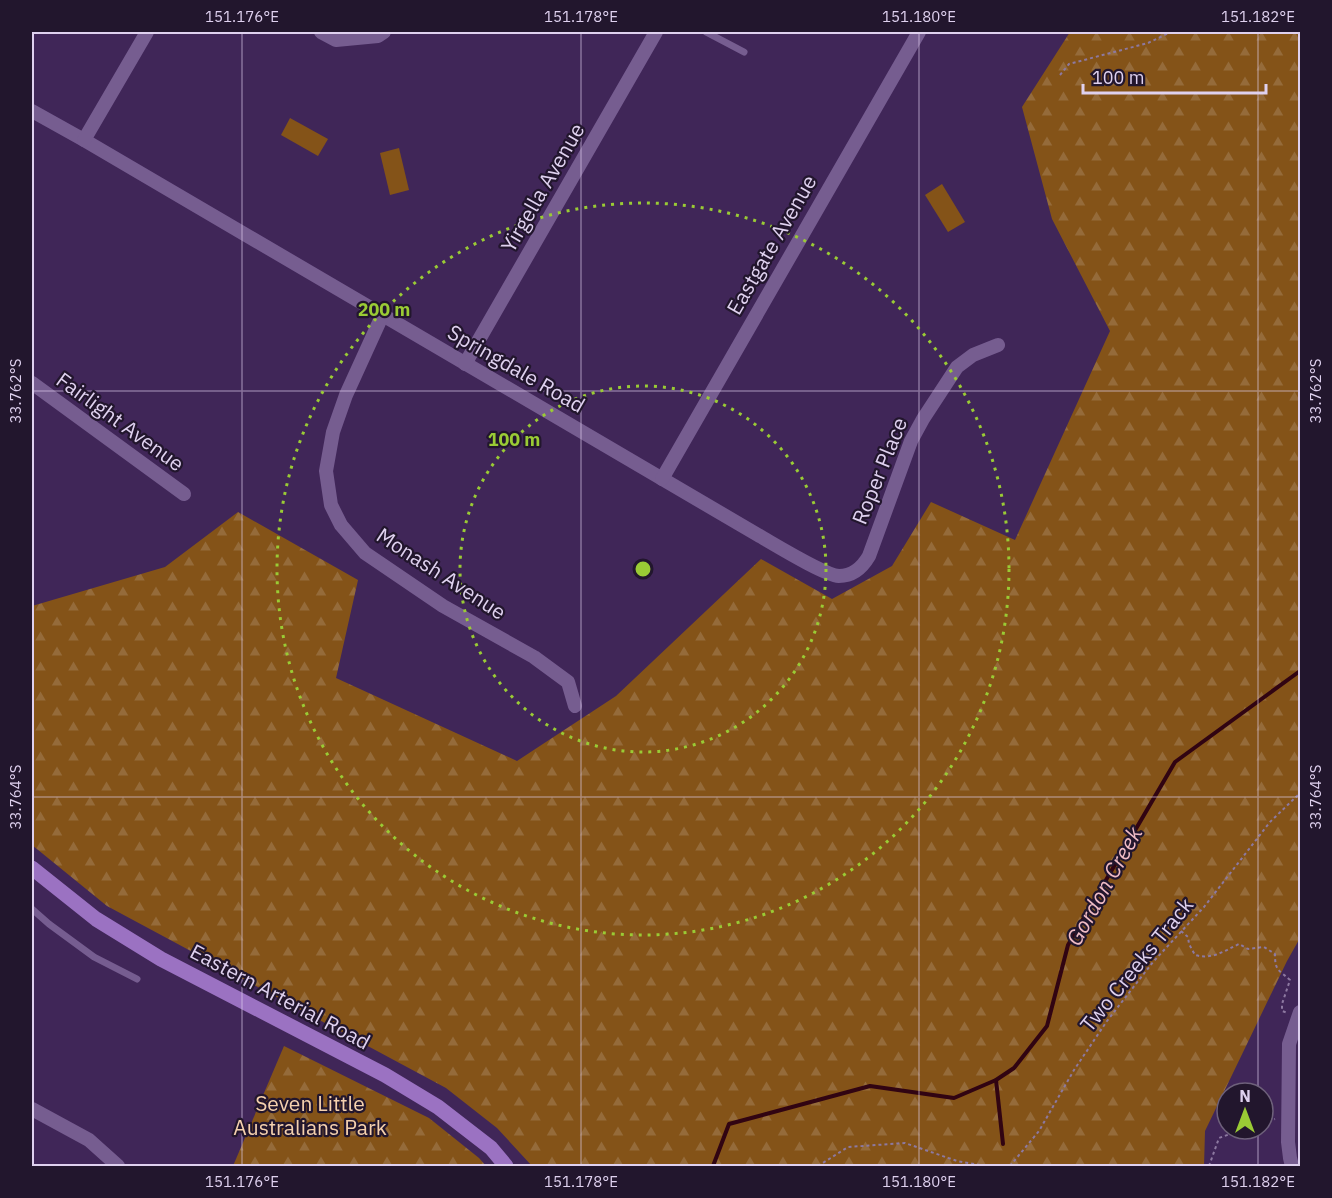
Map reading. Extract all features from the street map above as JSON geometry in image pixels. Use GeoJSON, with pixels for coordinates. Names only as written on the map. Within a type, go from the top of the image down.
{"type":"FeatureCollection","features":[{"type":"Feature","properties":{"kind":"main road","name":"Eastern Arterial Road"},"geometry":{"type":"LineString","coordinates":[[33,873],[96,920],[161,959],[385,1075],[438,1107],[491,1148],[506,1167]]}},
{"type":"Feature","properties":{"kind":"street"},"geometry":{"type":"LineString","coordinates":[[84,140],[147,32]]}},
{"type":"Feature","properties":{"kind":"street"},"geometry":{"type":"LineString","coordinates":[[321,32],[336,40],[378,36],[384,32]]}},
{"type":"Feature","properties":{"kind":"street","name":"Yirgella Avenue"},"geometry":{"type":"LineString","coordinates":[[465,364],[656,32]]}},
{"type":"Feature","properties":{"kind":"street","name":"Eastgate Avenue"},"geometry":{"type":"LineString","coordinates":[[662,479],[919,32]]}},
{"type":"Feature","properties":{"kind":"street","name":"Springdale Road"},"geometry":{"type":"LineString","coordinates":[[32,111],[758,536],[824,571]]}},
{"type":"Feature","properties":{"kind":"street","name":"Monash Avenue"},"geometry":{"type":"LineString","coordinates":[[382,316],[346,395],[333,432],[326,471],[331,505],[341,525],[365,553],[443,606],[534,657],[568,682],[575,706]]}},
{"type":"Feature","properties":{"kind":"street","name":"Roper Place"},"geometry":{"type":"LineString","coordinates":[[824,571],[837,576],[847,575],[863,565],[872,549],[911,441],[923,419],[957,367],[973,355],[998,345]]}},
{"type":"Feature","properties":{"kind":"street","name":"Fairlight Avenue"},"geometry":{"type":"LineString","coordinates":[[32,383],[184,494]]}},
{"type":"Feature","properties":{"kind":"street"},"geometry":{"type":"LineString","coordinates":[[1292,1167],[1290,1158],[1294,1139],[1289,1044],[1299,1015]]}},
{"type":"Feature","properties":{"kind":"street"},"geometry":{"type":"LineString","coordinates":[[32,1109],[89,1140],[118,1167]]}},
{"type":"Feature","properties":{"kind":"lane"},"geometry":{"type":"LineString","coordinates":[[706,32],[744,52]]}},
{"type":"Feature","properties":{"kind":"lane"},"geometry":{"type":"LineString","coordinates":[[32,909],[94,957],[137,979]]}},
{"type":"Feature","properties":{"kind":"path"},"geometry":{"type":"LineString","coordinates":[[1060,75],[1069,64],[1148,43],[1171,32]]}},
{"type":"Feature","properties":{"kind":"path","name":"Two Creeks Track"},"geometry":{"type":"LineString","coordinates":[[1010,1167],[1039,1131],[1074,1070],[1107,1022],[1153,962],[1204,907],[1270,822],[1300,793]]}},
{"type":"Feature","properties":{"kind":"path"},"geometry":{"type":"LineString","coordinates":[[1181,931],[1188,937],[1192,952],[1200,957],[1220,954],[1239,944],[1248,949],[1264,947],[1275,954],[1275,967],[1290,980],[1282,1011],[1299,1015]]}},
{"type":"Feature","properties":{"kind":"path"},"geometry":{"type":"LineString","coordinates":[[1209,1167],[1218,1141]]}},
{"type":"Feature","properties":{"kind":"path"},"geometry":{"type":"LineString","coordinates":[[818,1167],[848,1147],[905,1143],[957,1161],[985,1167]]}},
{"type":"Feature","properties":{"kind":"green space"},"geometry":{"type":"Polygon","coordinates":[[[1070,32],[1300,32],[1300,938],[1229,1081],[1215,1081],[1215,1110],[1205,1131],[1204,1166],[532,1166],[497,1128],[446,1088],[107,906],[32,845],[32,606],[165,567],[238,512],[358,580],[336,678],[517,761],[616,696],[761,559],[832,599],[892,566],[931,502],[1015,540],[1110,331],[1052,219],[1022,107],[1070,32]]]}},
{"type":"Feature","properties":{"kind":"green space"},"geometry":{"type":"Polygon","coordinates":[[[290,118],[328,139],[318,156],[281,135],[290,118]]]}},
{"type":"Feature","properties":{"kind":"green space"},"geometry":{"type":"Polygon","coordinates":[[[399,148],[409,190],[390,195],[380,153],[399,148]]]}},
{"type":"Feature","properties":{"kind":"green space"},"geometry":{"type":"Polygon","coordinates":[[[942,184],[965,222],[948,232],[925,195],[942,184]]]}},
{"type":"Feature","properties":{"kind":"green space","name":"Seven Little Australians Park"},"geometry":{"type":"Polygon","coordinates":[[[284,1046],[429,1118],[486,1166],[233,1166],[284,1046]]]}},
{"type":"Feature","properties":{"kind":"waterway","name":"Gordon Creek"},"geometry":{"type":"LineString","coordinates":[[713,1166],[729,1124],[870,1086],[954,1098],[996,1080],[1014,1068],[1047,1026],[1068,945],[1175,762],[1300,671]]}},
{"type":"Feature","properties":{"kind":"waterway"},"geometry":{"type":"LineString","coordinates":[[996,1080],[1003,1144]]}}]}
